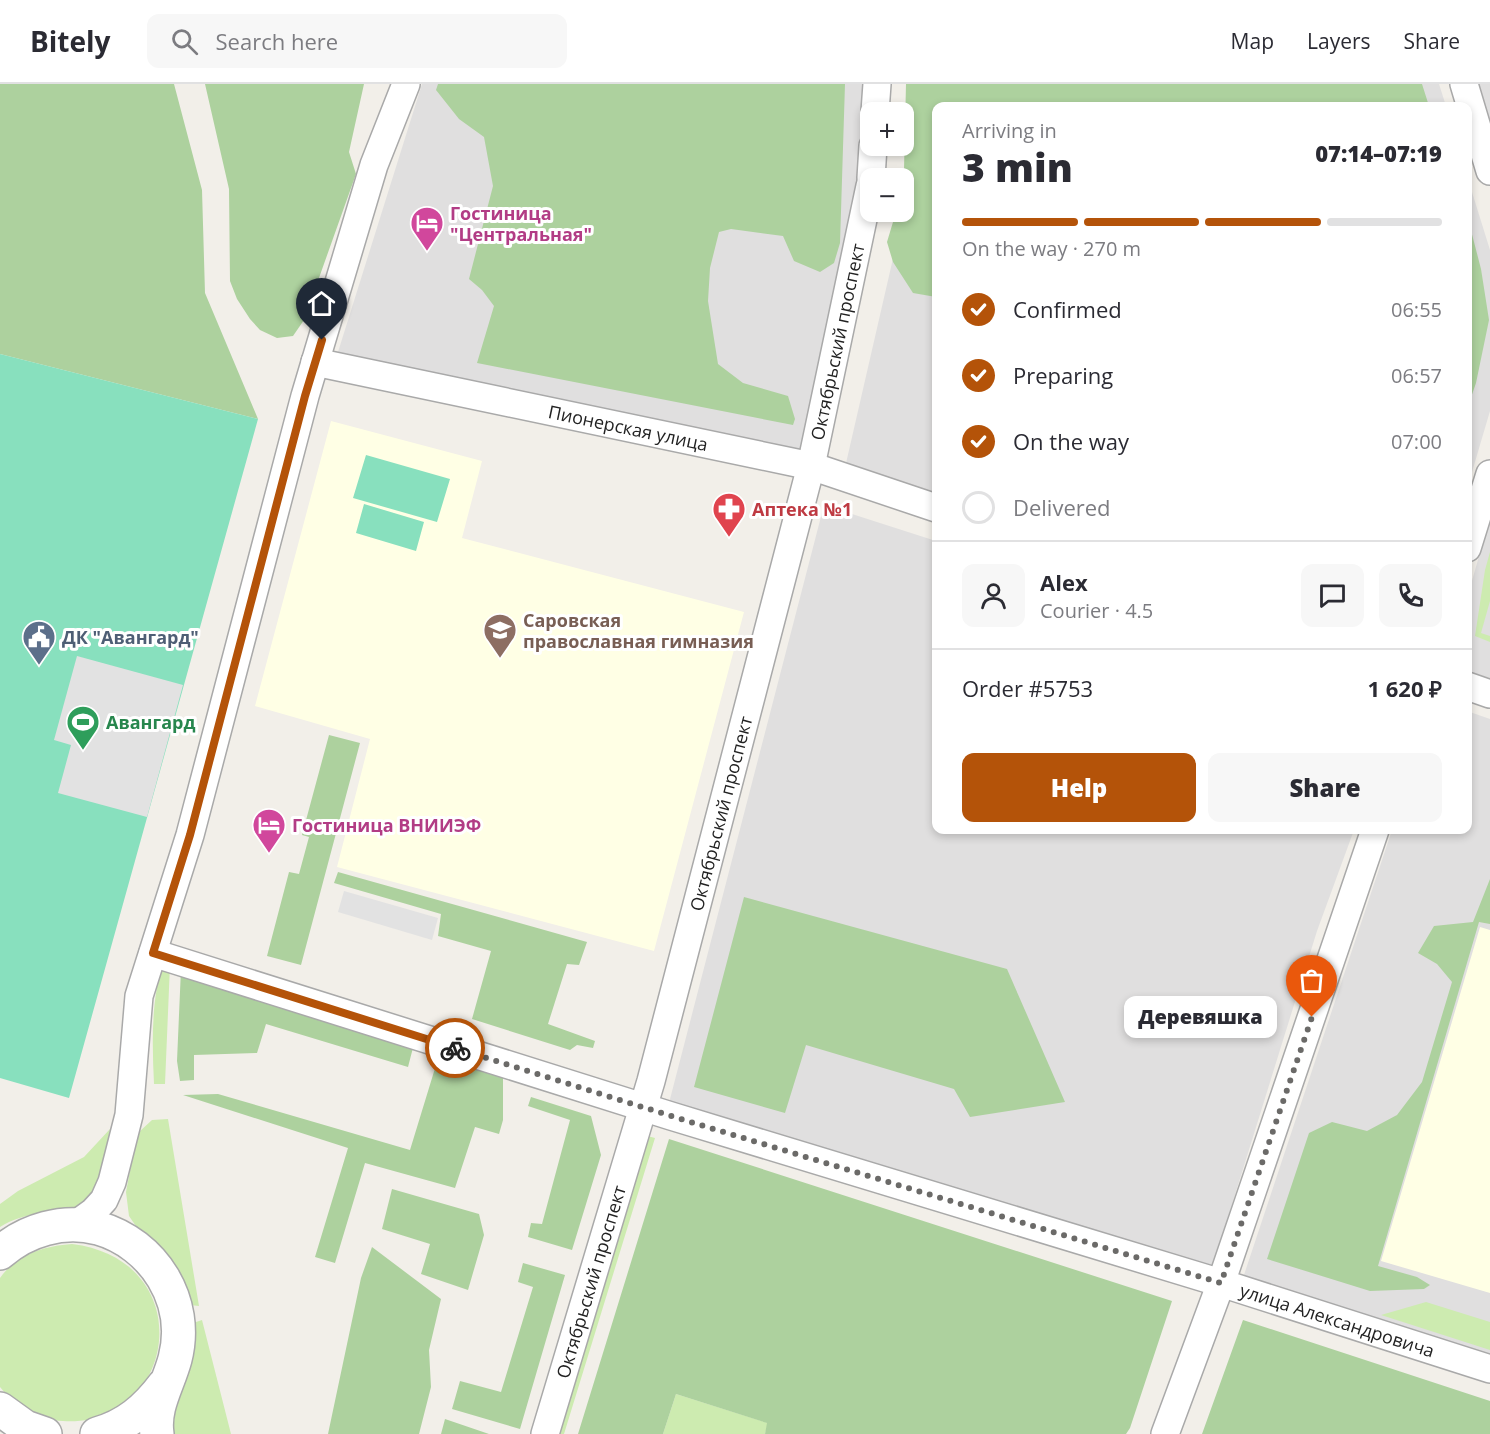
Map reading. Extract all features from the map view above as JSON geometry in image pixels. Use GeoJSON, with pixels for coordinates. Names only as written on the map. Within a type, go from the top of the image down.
{"type":"FeatureCollection","features":[{"type":"Feature","properties":{"kind":"street"},"geometry":{"type":"LineString","coordinates":[[75,1225],[93,1212],[104,1200],[112,1182],[129,1115],[139,996],[190,835],[305,396],[346,255],[374,165],[406,84]]}},
{"type":"Feature","properties":{"kind":"street"},"geometry":{"type":"LineString","coordinates":[[876,102],[877,84]]}},
{"type":"Feature","properties":{"kind":"street"},"geometry":{"type":"LineString","coordinates":[[1464,84],[1469,102]]}},
{"type":"Feature","properties":{"kind":"street"},"geometry":{"type":"LineString","coordinates":[[1472,111],[1490,171]]}},
{"type":"Feature","properties":{"kind":"street","name":"Октябрьский проспект"},"geometry":{"type":"LineString","coordinates":[[545,1434],[644,1108],[811,466],[862,222]]}},
{"type":"Feature","properties":{"kind":"street","name":"Пионерская улица"},"geometry":{"type":"LineString","coordinates":[[315,362],[811,466],[932,507]]}},
{"type":"Feature","properties":{"kind":"street"},"geometry":{"type":"LineString","coordinates":[[1472,532],[1490,474]]}},
{"type":"Feature","properties":{"kind":"street"},"geometry":{"type":"LineString","coordinates":[[1472,688],[1490,694]]}},
{"type":"Feature","properties":{"kind":"street"},"geometry":{"type":"LineString","coordinates":[[1165,1434],[1221,1283],[1374,834]]}},
{"type":"Feature","properties":{"kind":"street","name":"улица Александровича"},"geometry":{"type":"LineString","coordinates":[[153,953],[644,1108],[1221,1283],[1490,1369]]}},
{"type":"Feature","properties":{"kind":"street"},"geometry":{"type":"LineString","coordinates":[[112,1182],[120,1220],[139,1248],[156,1266],[169,1288],[177,1311],[178,1336],[175,1360],[165,1383],[158,1410],[157,1434]]}},
{"type":"Feature","properties":{"kind":"street"},"geometry":{"type":"LineString","coordinates":[[0,1253],[14,1242],[43,1229],[75,1225],[109,1232],[139,1248]]}},
{"type":"Feature","properties":{"kind":"street"},"geometry":{"type":"LineString","coordinates":[[97,1434],[111,1430],[133,1418],[151,1403],[165,1383]]}},
{"type":"Feature","properties":{"kind":"street"},"geometry":{"type":"LineString","coordinates":[[0,1409],[25,1426],[45,1434]]}},
{"type":"Feature","properties":{"kind":"shaded area"},"geometry":{"type":"Polygon","coordinates":[[[422,84],[865,84],[865,102],[860,102],[860,156],[866,156],[866,168],[860,168],[860,211],[802,457],[338,352],[422,84]]]}},
{"type":"Feature","properties":{"kind":"shaded area"},"geometry":{"type":"Polygon","coordinates":[[[910,84],[1439,84],[1445,102],[932,102],[932,500],[844,472],[901,222],[914,222],[914,168],[911,168],[911,156],[914,156],[914,102],[910,102],[910,84]]]}},
{"type":"Feature","properties":{"kind":"shaded area"},"geometry":{"type":"Polygon","coordinates":[[[1477,84],[1490,84],[1490,130],[1477,84]]]}},
{"type":"Feature","properties":{"kind":"shaded area"},"geometry":{"type":"Polygon","coordinates":[[[1472,192],[1490,250],[1490,411],[1472,472],[1472,192]]]}},
{"type":"Feature","properties":{"kind":"shaded area","name":"Саровская православная гимназия"},"geometry":{"type":"Polygon","coordinates":[[[331,421],[482,461],[462,538],[744,612],[654,951],[337,867],[370,739],[255,706],[331,421]]]}},
{"type":"Feature","properties":{"kind":"shaded area"},"geometry":{"type":"Polygon","coordinates":[[[824,505],[932,540],[932,834],[1353,834],[1317,931],[1210,1275],[669,1103],[824,505]]]}},
{"type":"Feature","properties":{"kind":"shaded area"},"geometry":{"type":"Polygon","coordinates":[[[1490,518],[1490,678],[1472,673],[1472,581],[1490,518]]]}},
{"type":"Feature","properties":{"kind":"shaded area"},"geometry":{"type":"Polygon","coordinates":[[[77,656],[183,685],[147,817],[58,793],[71,745],[54,740],[77,656]]]}},
{"type":"Feature","properties":{"kind":"shaded area"},"geometry":{"type":"Polygon","coordinates":[[[1472,713],[1490,719],[1490,1356],[1242,1281],[1391,834],[1472,834],[1472,713]]]}},
{"type":"Feature","properties":{"kind":"shaded area"},"geometry":{"type":"Polygon","coordinates":[[[344,891],[438,918],[432,940],[338,912],[344,891]]]}},
{"type":"Feature","properties":{"kind":"shaded area"},"geometry":{"type":"Polygon","coordinates":[[[1480,927],[1490,930],[1490,1293],[1381,1261],[1480,927]]]}},
{"type":"Feature","properties":{"kind":"green space"},"geometry":{"type":"Polygon","coordinates":[[[0,84],[174,84],[202,190],[205,293],[258,419],[0,354],[0,84]]]}},
{"type":"Feature","properties":{"kind":"green space"},"geometry":{"type":"Polygon","coordinates":[[[205,84],[364,84],[349,152],[356,174],[304,320],[293,336],[277,338],[260,330],[237,299],[230,281],[229,189],[205,84]]]}},
{"type":"Feature","properties":{"kind":"green space"},"geometry":{"type":"Polygon","coordinates":[[[438,84],[845,84],[840,243],[834,263],[820,272],[794,261],[783,236],[731,229],[719,232],[710,268],[708,301],[718,364],[743,383],[788,396],[795,419],[793,425],[477,363],[494,306],[482,290],[469,279],[493,186],[484,137],[459,119],[436,90],[438,84]]]}},
{"type":"Feature","properties":{"kind":"green space"},"geometry":{"type":"Polygon","coordinates":[[[906,84],[1422,84],[1428,102],[932,102],[932,296],[913,293],[893,262],[887,242],[893,222],[914,222],[914,168],[904,168],[904,156],[914,156],[914,102],[906,102],[906,84]]]}},
{"type":"Feature","properties":{"kind":"green space"},"geometry":{"type":"Polygon","coordinates":[[[1472,234],[1481,269],[1489,320],[1472,395],[1472,234]]]}},
{"type":"Feature","properties":{"kind":"green space","name":"Авангард"},"geometry":{"type":"Polygon","coordinates":[[[0,354],[258,419],[69,1098],[0,1078],[0,354]]]}},
{"type":"Feature","properties":{"kind":"green space"},"geometry":{"type":"Polygon","coordinates":[[[366,455],[450,479],[437,522],[353,498],[366,455]]]}},
{"type":"Feature","properties":{"kind":"green space"},"geometry":{"type":"Polygon","coordinates":[[[364,504],[424,522],[416,551],[356,533],[364,504]]]}},
{"type":"Feature","properties":{"kind":"green space"},"geometry":{"type":"Polygon","coordinates":[[[1490,552],[1490,601],[1481,633],[1490,636],[1490,642],[1475,636],[1490,552]]]}},
{"type":"Feature","properties":{"kind":"green space"},"geometry":{"type":"Polygon","coordinates":[[[329,735],[360,743],[301,965],[267,956],[289,872],[299,874],[309,837],[302,835],[329,735]]]}},
{"type":"Feature","properties":{"kind":"green space"},"geometry":{"type":"Polygon","coordinates":[[[338,872],[587,942],[579,965],[567,964],[548,1024],[595,1041],[593,1048],[577,1045],[570,1050],[472,1019],[491,951],[438,936],[441,914],[334,883],[338,872]]]}},
{"type":"Feature","properties":{"kind":"green space"},"geometry":{"type":"Polygon","coordinates":[[[1490,879],[1490,924],[1479,922],[1378,1266],[1417,1277],[1430,1285],[1424,1289],[1370,1291],[1267,1259],[1309,1133],[1332,1122],[1367,1131],[1397,1115],[1422,1082],[1452,982],[1437,964],[1418,953],[1434,926],[1473,922],[1490,879]]]}},
{"type":"Feature","properties":{"kind":"green space"},"geometry":{"type":"Polygon","coordinates":[[[744,897],[1007,969],[1065,1102],[970,1117],[954,1089],[806,1045],[785,1113],[694,1087],[744,897]]]}},
{"type":"Feature","properties":{"kind":"green space"},"geometry":{"type":"Polygon","coordinates":[[[163,962],[170,965],[165,1084],[154,1084],[154,1007],[163,962]]]}},
{"type":"Feature","properties":{"kind":"green space"},"geometry":{"type":"Polygon","coordinates":[[[181,969],[415,1040],[408,1067],[266,1024],[257,1053],[194,1055],[194,1080],[180,1081],[177,1061],[181,969]]]}},
{"type":"Feature","properties":{"kind":"green space"},"geometry":{"type":"Polygon","coordinates":[[[440,1052],[503,1071],[503,1120],[499,1134],[475,1127],[455,1188],[365,1163],[335,1263],[315,1257],[348,1148],[183,1095],[218,1094],[410,1150],[440,1052]]]}},
{"type":"Feature","properties":{"kind":"green space"},"geometry":{"type":"Polygon","coordinates":[[[531,1097],[591,1116],[601,1155],[572,1250],[528,1237],[531,1223],[542,1224],[570,1120],[528,1106],[531,1097]]]}},
{"type":"Feature","properties":{"kind":"green space"},"geometry":{"type":"Polygon","coordinates":[[[168,1119],[199,1306],[190,1305],[129,1216],[126,1192],[139,1132],[152,1120],[168,1119]]]}},
{"type":"Feature","properties":{"kind":"green space"},"geometry":{"type":"Polygon","coordinates":[[[110,1129],[106,1156],[97,1186],[83,1206],[30,1215],[0,1227],[0,1204],[18,1191],[84,1157],[110,1129]]]}},
{"type":"Feature","properties":{"kind":"green space"},"geometry":{"type":"Polygon","coordinates":[[[644,1135],[655,1138],[564,1434],[553,1434],[644,1135]]]}},
{"type":"Feature","properties":{"kind":"green space"},"geometry":{"type":"Polygon","coordinates":[[[669,1139],[1172,1301],[1130,1428],[1126,1434],[765,1434],[767,1423],[676,1394],[663,1434],[578,1434],[669,1139]]]}},
{"type":"Feature","properties":{"kind":"green space"},"geometry":{"type":"Polygon","coordinates":[[[392,1189],[479,1214],[484,1235],[468,1290],[421,1274],[430,1244],[382,1229],[392,1189]]]}},
{"type":"Feature","properties":{"kind":"green space"},"geometry":{"type":"Polygon","coordinates":[[[72,1244],[113,1256],[141,1279],[156,1309],[159,1341],[150,1372],[131,1399],[102,1416],[63,1421],[37,1415],[13,1400],[0,1387],[0,1278],[23,1257],[41,1249],[72,1244]]]}},
{"type":"Feature","properties":{"kind":"green space"},"geometry":{"type":"Polygon","coordinates":[[[372,1247],[441,1299],[429,1350],[431,1387],[419,1434],[328,1434],[361,1278],[372,1247]]]}},
{"type":"Feature","properties":{"kind":"green space"},"geometry":{"type":"Polygon","coordinates":[[[523,1263],[565,1275],[520,1429],[452,1409],[460,1381],[501,1392],[533,1287],[518,1282],[523,1263]]]}},
{"type":"Feature","properties":{"kind":"green space"},"geometry":{"type":"Polygon","coordinates":[[[1426,1302],[1490,1322],[1490,1350],[1381,1315],[1426,1302]]]}},
{"type":"Feature","properties":{"kind":"green space"},"geometry":{"type":"Polygon","coordinates":[[[202,1320],[231,1434],[171,1434],[170,1428],[193,1327],[196,1322],[202,1320]]]}},
{"type":"Feature","properties":{"kind":"green space"},"geometry":{"type":"Polygon","coordinates":[[[1243,1320],[1490,1401],[1490,1434],[1202,1434],[1243,1320]]]}},
{"type":"Feature","properties":{"kind":"green space"},"geometry":{"type":"Polygon","coordinates":[[[676,1394],[768,1423],[765,1434],[663,1434],[676,1394]]]}},
{"type":"Feature","properties":{"kind":"green space"},"geometry":{"type":"Polygon","coordinates":[[[445,1419],[489,1434],[441,1434],[445,1419]]]}},
{"type":"Feature","properties":{"kind":"way so far"},"geometry":{"type":"LineString","coordinates":[[455,1048],[1221,1283],[1312,1017]]}},
{"type":"Feature","properties":{"kind":"place","name":"Гостиница \"Центральная\""},"geometry":{"type":"Point","coordinates":[427,252]}},
{"type":"Feature","properties":{"kind":"place","name":"Аптека №1"},"geometry":{"type":"Point","coordinates":[729,538]}},
{"type":"Feature","properties":{"kind":"place","name":"Саровская православная гимназия"},"geometry":{"type":"Point","coordinates":[500,659]}},
{"type":"Feature","properties":{"kind":"place","name":"ДК \"Авангард\""},"geometry":{"type":"Point","coordinates":[39,666]}},
{"type":"Feature","properties":{"kind":"place","name":"Авангард"},"geometry":{"type":"Point","coordinates":[83,751]}},
{"type":"Feature","properties":{"kind":"place","name":"Гостиница ВНИИЭФ"},"geometry":{"type":"Point","coordinates":[269,854]}},
{"type":"Feature","properties":{"kind":"place","name":"Деревяшка"},"geometry":{"type":"Point","coordinates":[1312,1017]}},
{"type":"Feature","properties":{"kind":"route"},"geometry":{"type":"LineString","coordinates":[[322,340],[305,396],[190,835],[153,953],[455,1048]]}}]}
